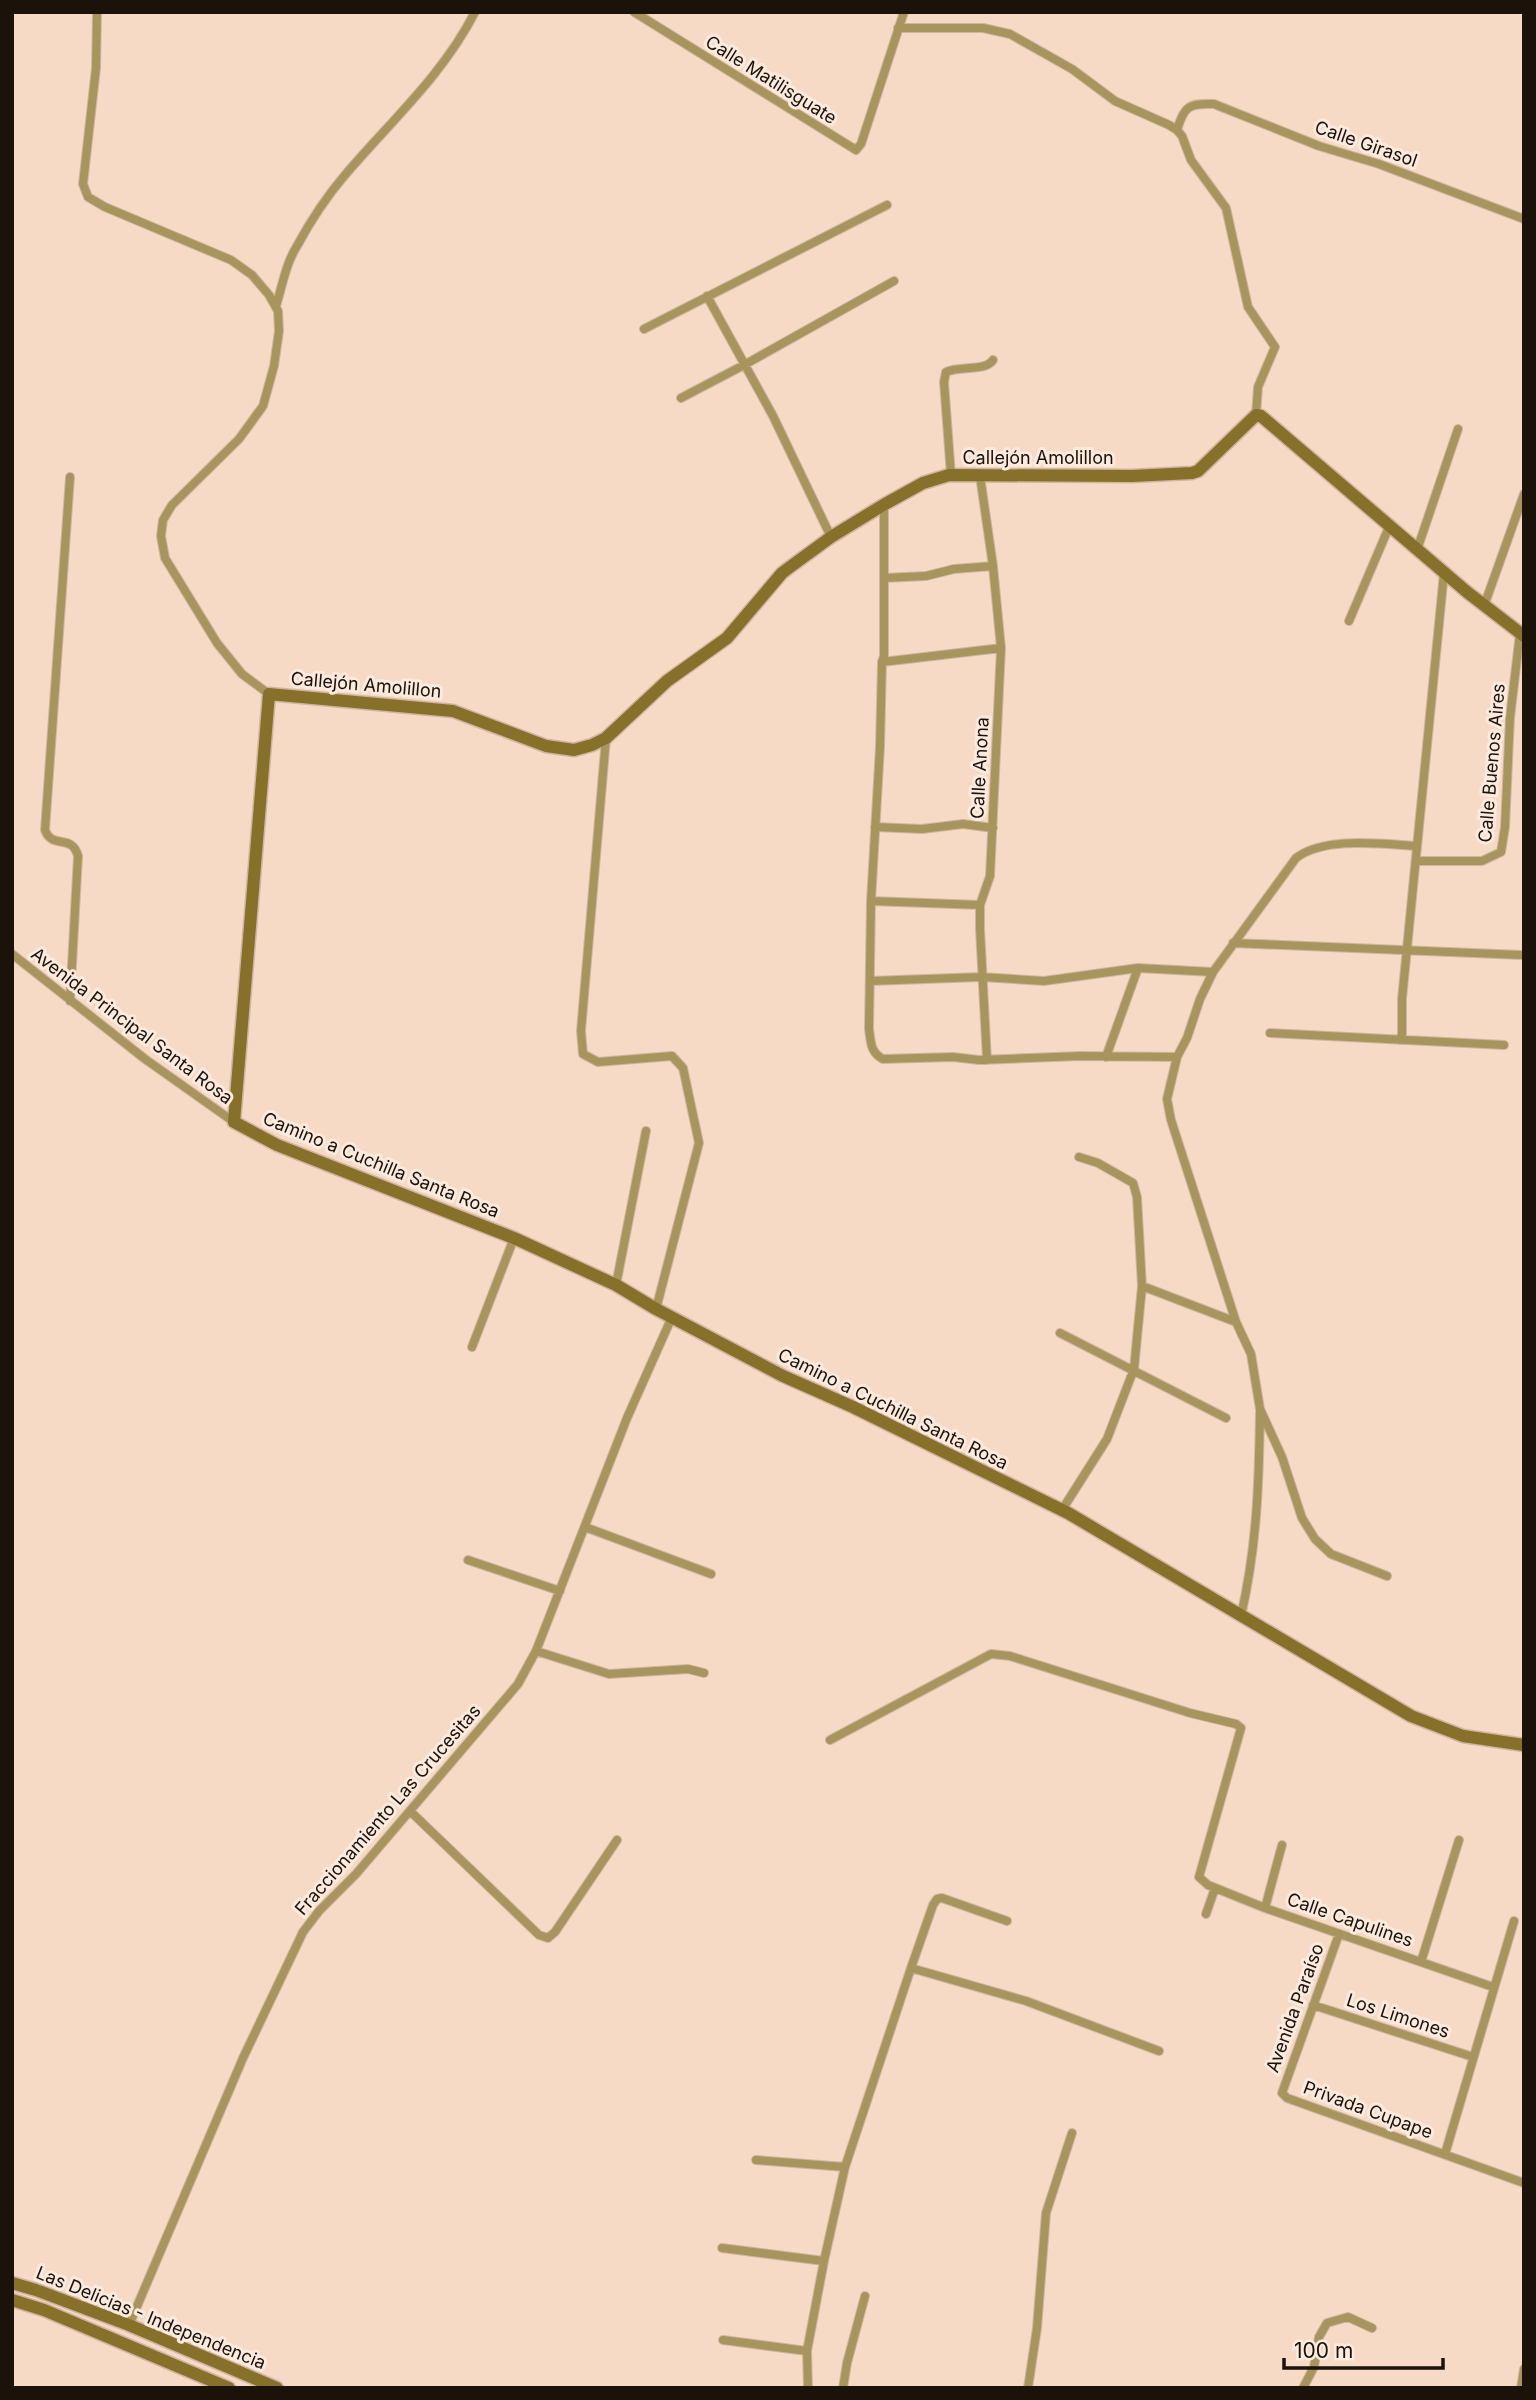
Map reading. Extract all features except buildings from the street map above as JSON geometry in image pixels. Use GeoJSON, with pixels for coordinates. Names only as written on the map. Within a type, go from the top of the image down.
{"type":"FeatureCollection","features":[{"type":"Feature","properties":{"kind":"street"},"geometry":{"type":"LineString","coordinates":[[97,12],[96,68],[83,184],[88,197],[105,207],[231,260],[252,275],[278,311],[279,331],[274,366],[263,406],[239,439],[172,505],[163,520],[162,536],[165,558],[217,643],[242,674],[269,694]]}},
{"type":"Feature","properties":{"kind":"street"},"geometry":{"type":"LineString","coordinates":[[276,306],[295,248],[314,219],[343,177],[440,69],[475,12]]}},
{"type":"Feature","properties":{"kind":"street","name":"Calle Matilisguate"},"geometry":{"type":"LineString","coordinates":[[634,12],[856,150],[861,144],[898,29]]}},
{"type":"Feature","properties":{"kind":"street"},"geometry":{"type":"LineString","coordinates":[[904,12],[898,29],[983,28],[1010,34],[1072,69],[1115,101],[1177,130],[1191,160],[1226,208],[1248,307],[1275,347],[1258,387],[1256,415],[1261,416],[1389,527],[1522,635]]}},
{"type":"Feature","properties":{"kind":"street","name":"Calle Girasol"},"geometry":{"type":"LineString","coordinates":[[1177,130],[1181,114],[1189,106],[1197,103],[1214,104],[1319,146],[1378,163],[1524,219]]}},
{"type":"Feature","properties":{"kind":"street"},"geometry":{"type":"LineString","coordinates":[[643,329],[887,205]]}},
{"type":"Feature","properties":{"kind":"street"},"geometry":{"type":"LineString","coordinates":[[681,397],[894,281]]}},
{"type":"Feature","properties":{"kind":"street"},"geometry":{"type":"LineString","coordinates":[[707,296],[773,416],[831,537]]}},
{"type":"Feature","properties":{"kind":"street"},"geometry":{"type":"LineString","coordinates":[[951,475],[944,382],[947,372],[987,365],[993,359]]}},
{"type":"Feature","properties":{"kind":"street","name":"Callejón Amolillon"},"geometry":{"type":"LineString","coordinates":[[234,1122],[269,694],[453,711],[546,746],[574,750],[592,745],[606,738],[667,681],[727,638],[782,573],[831,537],[923,483],[951,475],[1192,473],[1198,471],[1256,415]]}},
{"type":"Feature","properties":{"kind":"street"},"geometry":{"type":"LineString","coordinates":[[1417,550],[1458,429]]}},
{"type":"Feature","properties":{"kind":"street","name":"Calle Anona"},"geometry":{"type":"LineString","coordinates":[[980,476],[1001,648],[990,876],[980,905],[981,976],[987,1060]]}},
{"type":"Feature","properties":{"kind":"street"},"geometry":{"type":"LineString","coordinates":[[70,477],[45,830],[47,837],[52,840],[69,843],[76,848],[78,856],[70,1001]]}},
{"type":"Feature","properties":{"kind":"street"},"geometry":{"type":"LineString","coordinates":[[1484,606],[1524,494]]}},
{"type":"Feature","properties":{"kind":"street"},"geometry":{"type":"LineString","coordinates":[[884,505],[885,626],[871,901],[869,1029],[875,1055],[883,1059],[953,1057],[987,1060],[1177,1057]]}},
{"type":"Feature","properties":{"kind":"street"},"geometry":{"type":"LineString","coordinates":[[1349,621],[1389,527]]}},
{"type":"Feature","properties":{"kind":"street"},"geometry":{"type":"LineString","coordinates":[[884,578],[926,576],[954,569],[993,566]]}},
{"type":"Feature","properties":{"kind":"street"},"geometry":{"type":"LineString","coordinates":[[1400,1040],[1444,573]]}},
{"type":"Feature","properties":{"kind":"street","name":"Calle Buenos Aires"},"geometry":{"type":"LineString","coordinates":[[1416,861],[1482,861],[1501,852],[1510,718],[1522,635]]}},
{"type":"Feature","properties":{"kind":"street"},"geometry":{"type":"LineString","coordinates":[[882,662],[1001,648]]}},
{"type":"Feature","properties":{"kind":"street"},"geometry":{"type":"LineString","coordinates":[[606,738],[581,1031],[583,1054],[598,1062],[672,1056],[683,1068],[699,1143],[656,1309]]}},
{"type":"Feature","properties":{"kind":"street"},"geometry":{"type":"LineString","coordinates":[[875,827],[922,829],[963,824],[993,828]]}},
{"type":"Feature","properties":{"kind":"street"},"geometry":{"type":"LineString","coordinates":[[1241,1616],[1249,1580],[1258,1505],[1260,1409],[1251,1354],[1236,1322],[1171,1120],[1167,1099],[1177,1057],[1187,1038],[1202,992],[1233,943],[1296,858],[1317,846],[1417,846]]}},
{"type":"Feature","properties":{"kind":"street"},"geometry":{"type":"LineString","coordinates":[[871,901],[980,905]]}},
{"type":"Feature","properties":{"kind":"street"},"geometry":{"type":"LineString","coordinates":[[1233,943],[1521,955]]}},
{"type":"Feature","properties":{"kind":"street","name":"Avenida Principal Santa Rosa"},"geometry":{"type":"LineString","coordinates":[[12,954],[145,1059],[234,1122]]}},
{"type":"Feature","properties":{"kind":"street"},"geometry":{"type":"LineString","coordinates":[[870,981],[981,976],[1044,981],[1138,968],[1213,972]]}},
{"type":"Feature","properties":{"kind":"street"},"geometry":{"type":"LineString","coordinates":[[1106,1057],[1138,968]]}},
{"type":"Feature","properties":{"kind":"street"},"geometry":{"type":"LineString","coordinates":[[1270,1033],[1504,1045]]}},
{"type":"Feature","properties":{"kind":"street","name":"Camino a Cuchilla Santa Rosa"},"geometry":{"type":"LineString","coordinates":[[234,1122],[277,1145],[514,1238],[616,1286],[783,1376],[853,1407],[1062,1510],[1411,1716],[1463,1736],[1524,1745]]}},
{"type":"Feature","properties":{"kind":"street"},"geometry":{"type":"LineString","coordinates":[[616,1286],[646,1131]]}},
{"type":"Feature","properties":{"kind":"street"},"geometry":{"type":"LineString","coordinates":[[1062,1510],[1107,1439],[1134,1369],[1142,1286],[1137,1197],[1133,1183],[1098,1163],[1079,1157]]}},
{"type":"Feature","properties":{"kind":"street"},"geometry":{"type":"LineString","coordinates":[[472,1347],[514,1238]]}},
{"type":"Feature","properties":{"kind":"street"},"geometry":{"type":"LineString","coordinates":[[1142,1286],[1236,1322]]}},
{"type":"Feature","properties":{"kind":"street","name":"Fraccionamiento Las Crucesitas"},"geometry":{"type":"LineString","coordinates":[[128,2325],[243,2058],[303,1932],[519,1684],[536,1651],[627,1418],[672,1317]]}},
{"type":"Feature","properties":{"kind":"street"},"geometry":{"type":"LineString","coordinates":[[1060,1333],[1226,1418]]}},
{"type":"Feature","properties":{"kind":"street"},"geometry":{"type":"LineString","coordinates":[[1260,1409],[1282,1457],[1302,1518],[1315,1539],[1331,1553],[1387,1576]]}},
{"type":"Feature","properties":{"kind":"street"},"geometry":{"type":"LineString","coordinates":[[586,1527],[711,1574]]}},
{"type":"Feature","properties":{"kind":"street"},"geometry":{"type":"LineString","coordinates":[[468,1560],[560,1591]]}},
{"type":"Feature","properties":{"kind":"street"},"geometry":{"type":"LineString","coordinates":[[536,1651],[609,1674],[688,1669],[704,1674]]}},
{"type":"Feature","properties":{"kind":"street","name":"Calle Capulines"},"geometry":{"type":"LineString","coordinates":[[831,1740],[991,1654],[1010,1656],[1241,1728],[1199,1877],[1208,1885],[1265,1908],[1493,1987]]}},
{"type":"Feature","properties":{"kind":"street"},"geometry":{"type":"LineString","coordinates":[[410,1811],[539,1935],[548,1938],[555,1932],[617,1840]]}},
{"type":"Feature","properties":{"kind":"street"},"geometry":{"type":"LineString","coordinates":[[1421,1962],[1459,1840]]}},
{"type":"Feature","properties":{"kind":"street"},"geometry":{"type":"LineString","coordinates":[[1265,1908],[1282,1844]]}},
{"type":"Feature","properties":{"kind":"street"},"geometry":{"type":"LineString","coordinates":[[1206,1914],[1215,1888]]}},
{"type":"Feature","properties":{"kind":"street"},"geometry":{"type":"LineString","coordinates":[[808,2388],[807,2351],[845,2168],[911,1968],[937,1899],[943,1898],[1007,1921]]}},
{"type":"Feature","properties":{"kind":"street"},"geometry":{"type":"LineString","coordinates":[[1445,2154],[1514,1921]]}},
{"type":"Feature","properties":{"kind":"street","name":"Avenida Paraíso"},"geometry":{"type":"LineString","coordinates":[[1282,2094],[1339,1934]]}},
{"type":"Feature","properties":{"kind":"street"},"geometry":{"type":"LineString","coordinates":[[911,1968],[1026,2001],[1159,2051]]}},
{"type":"Feature","properties":{"kind":"street","name":"Los Limones"},"geometry":{"type":"LineString","coordinates":[[1313,2005],[1473,2057]]}},
{"type":"Feature","properties":{"kind":"street","name":"Privada Cupape"},"geometry":{"type":"LineString","coordinates":[[1282,2094],[1524,2183]]}},
{"type":"Feature","properties":{"kind":"street"},"geometry":{"type":"LineString","coordinates":[[1028,2388],[1037,2328],[1046,2213],[1072,2133]]}},
{"type":"Feature","properties":{"kind":"street"},"geometry":{"type":"LineString","coordinates":[[756,2160],[845,2168]]}},
{"type":"Feature","properties":{"kind":"street"},"geometry":{"type":"LineString","coordinates":[[722,2248],[824,2261]]}},
{"type":"Feature","properties":{"kind":"street","name":"Las Delicias - Independencia"},"geometry":{"type":"LineString","coordinates":[[12,2283],[128,2325],[276,2388]]}},
{"type":"Feature","properties":{"kind":"street"},"geometry":{"type":"LineString","coordinates":[[844,2388],[847,2362],[865,2296]]}},
{"type":"Feature","properties":{"kind":"street","name":"Las Delicias - Independencia"},"geometry":{"type":"LineString","coordinates":[[12,2300],[44,2309],[229,2388]]}},
{"type":"Feature","properties":{"kind":"street"},"geometry":{"type":"LineString","coordinates":[[1303,2388],[1314,2367],[1319,2337],[1327,2323],[1348,2317],[1372,2328]]}},
{"type":"Feature","properties":{"kind":"street"},"geometry":{"type":"LineString","coordinates":[[723,2340],[807,2351]]}},
{"type":"Feature","properties":{"kind":"street"},"geometry":{"type":"LineString","coordinates":[[161,2360],[169,2342]]}},
{"type":"Feature","properties":{"kind":"street"},"geometry":{"type":"LineString","coordinates":[[1521,2388],[1524,2369]]}}]}
